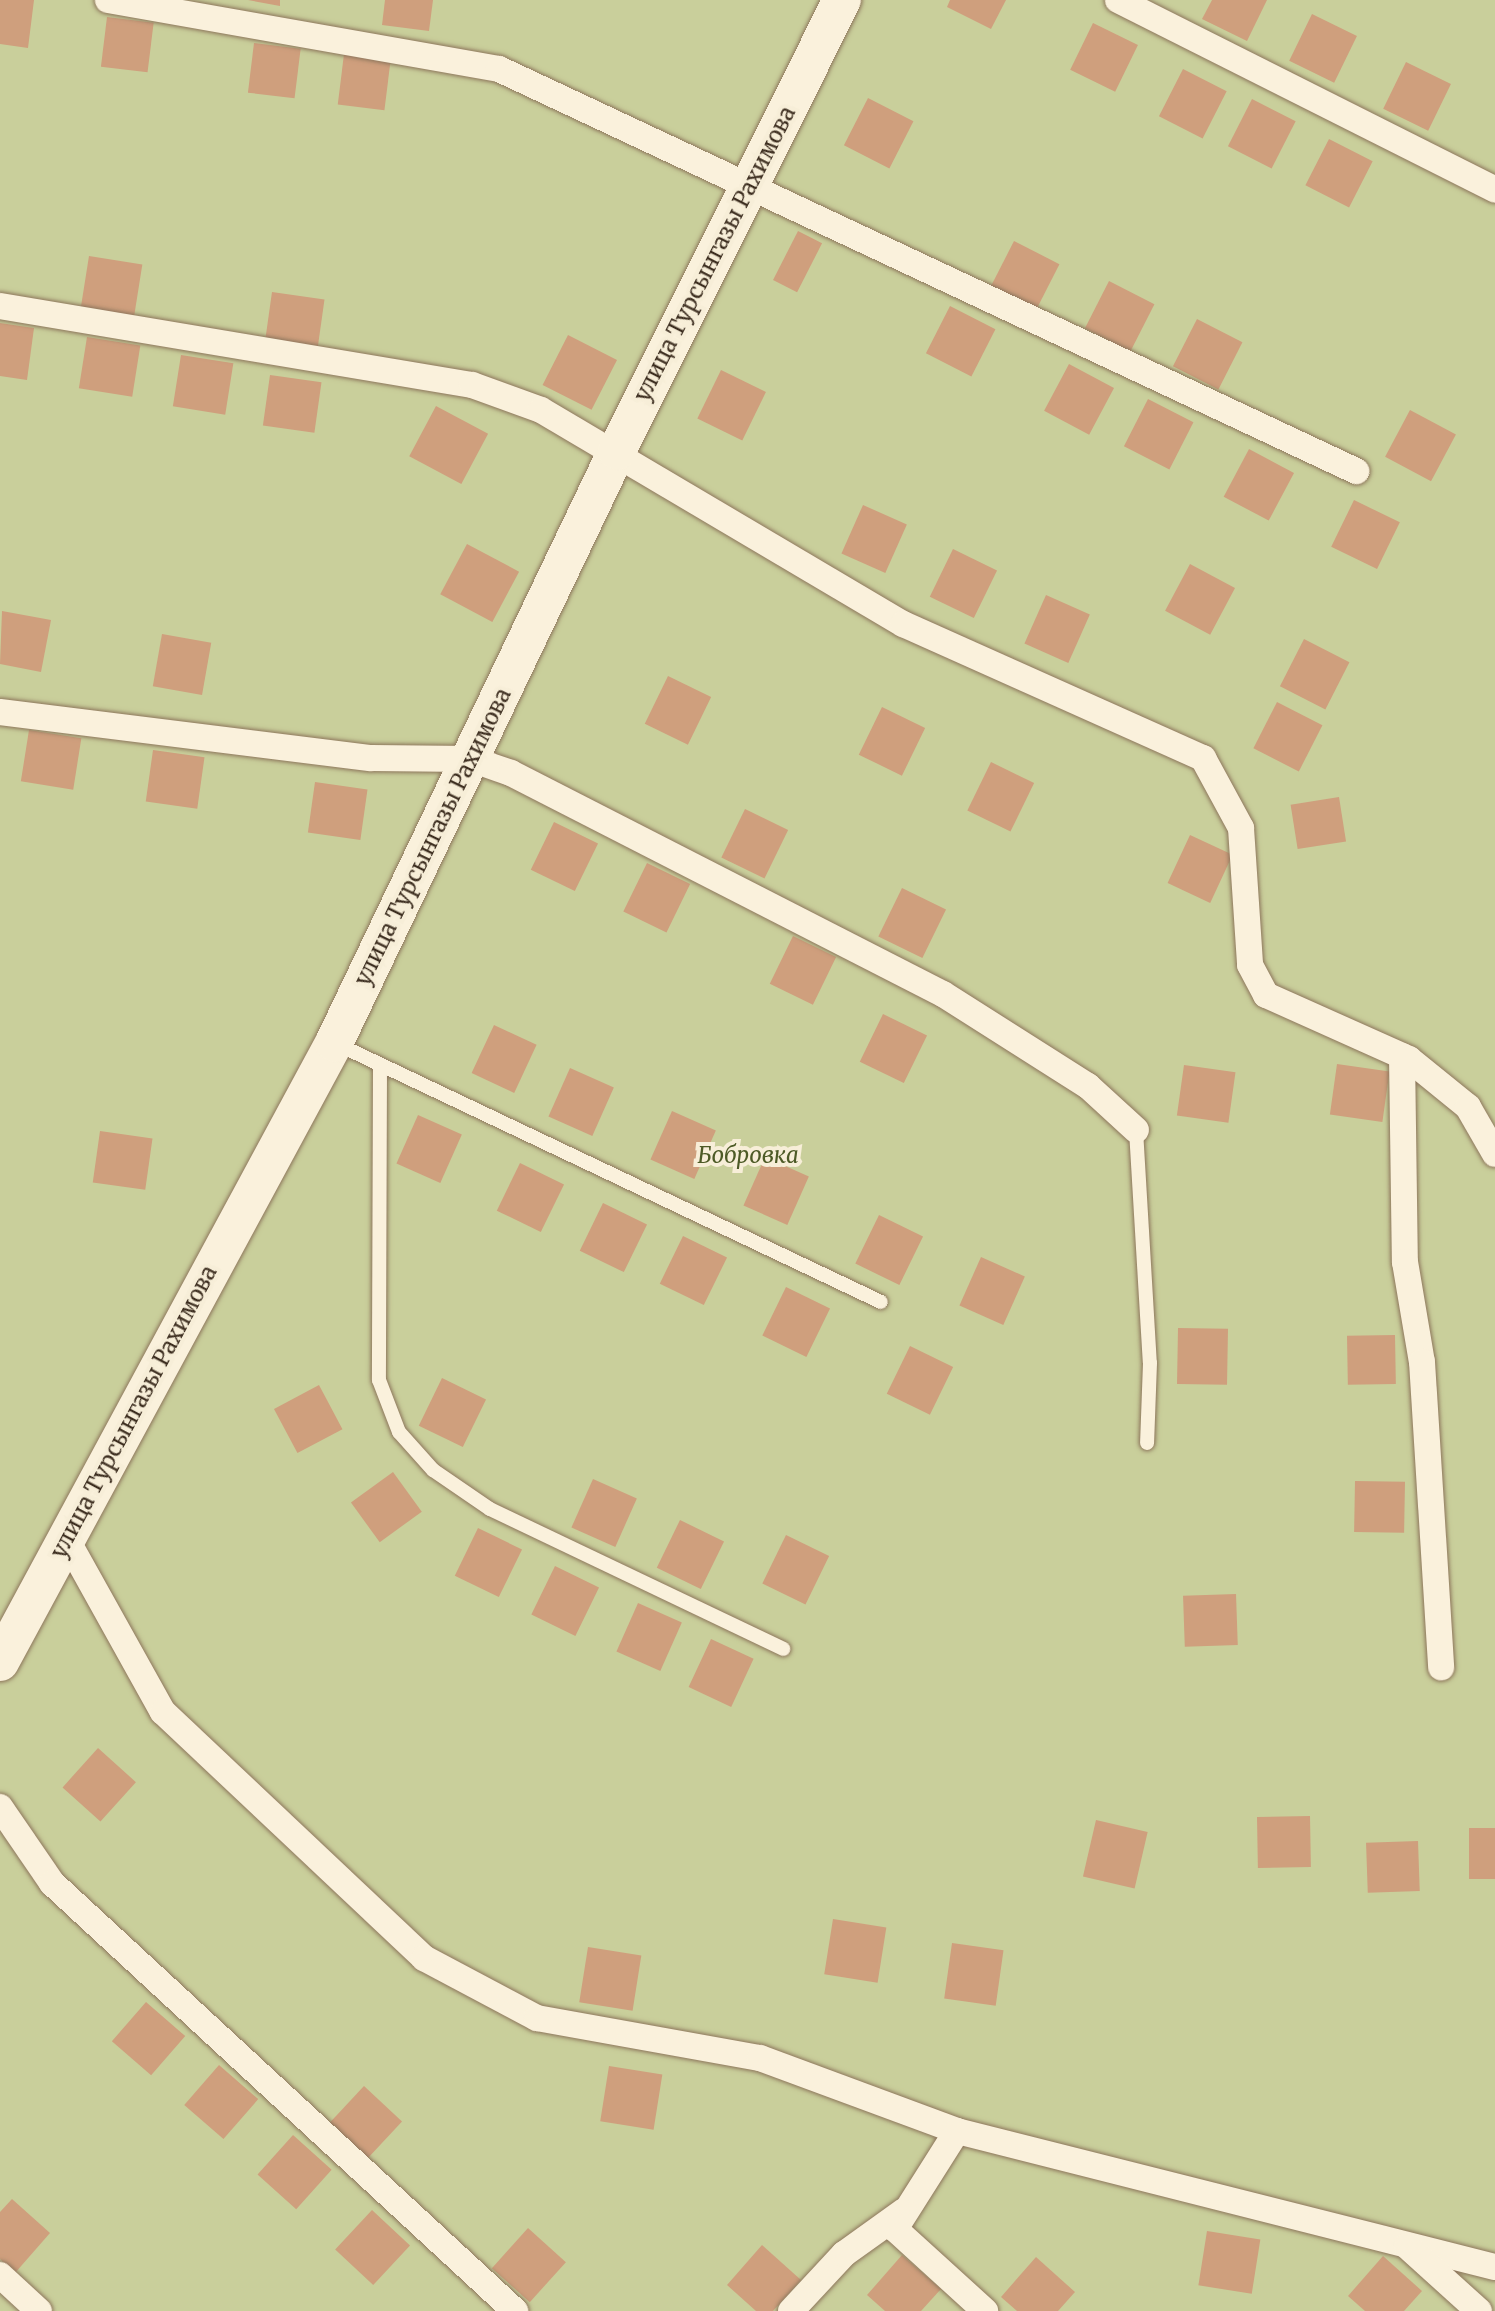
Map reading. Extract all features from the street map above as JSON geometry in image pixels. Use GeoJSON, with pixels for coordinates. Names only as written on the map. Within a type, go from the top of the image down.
{"type":"FeatureCollection","features":[{"type":"Feature","properties":{"kind":"street"},"geometry":{"type":"LineString","coordinates":[[108,0],[499,69],[750,184],[1356,471]]}},
{"type":"Feature","properties":{"kind":"street","name":"улица Турсынгазы Рахимова"},"geometry":{"type":"LineString","coordinates":[[0,1662],[334,1043],[617,451],[842,0]]}},
{"type":"Feature","properties":{"kind":"street"},"geometry":{"type":"LineString","coordinates":[[1118,0],[1495,190]]}},
{"type":"Feature","properties":{"kind":"street"},"geometry":{"type":"LineString","coordinates":[[0,306],[472,385],[617,451],[903,624],[1203,758],[1241,828],[1250,965],[1266,995],[1402,1056],[1495,1132]]}},
{"type":"Feature","properties":{"kind":"street"},"geometry":{"type":"LineString","coordinates":[[0,712],[371,758],[471,759],[724,877],[943,994],[1088,1086],[1136,1130]]}},
{"type":"Feature","properties":{"kind":"street"},"geometry":{"type":"LineString","coordinates":[[1402,1056],[1405,1262],[1422,1362],[1441,1667]]}},
{"type":"Feature","properties":{"kind":"street"},"geometry":{"type":"LineString","coordinates":[[1468,1107],[1495,1154]]}},
{"type":"Feature","properties":{"kind":"street"},"geometry":{"type":"LineString","coordinates":[[66,1538],[163,1712],[424,1958],[537,2018],[760,2058],[957,2131],[1495,2267]]}},
{"type":"Feature","properties":{"kind":"street"},"geometry":{"type":"LineString","coordinates":[[0,1807],[52,1883],[515,2311]]}},
{"type":"Feature","properties":{"kind":"street"},"geometry":{"type":"LineString","coordinates":[[957,2131],[895,2229],[985,2311]]}},
{"type":"Feature","properties":{"kind":"street"},"geometry":{"type":"LineString","coordinates":[[791,2311],[844,2254],[904,2211]]}},
{"type":"Feature","properties":{"kind":"street"},"geometry":{"type":"LineString","coordinates":[[1404,2244],[1479,2311]]}},
{"type":"Feature","properties":{"kind":"street"},"geometry":{"type":"LineString","coordinates":[[0,2275],[39,2311]]}},
{"type":"Feature","properties":{"kind":"lane"},"geometry":{"type":"LineString","coordinates":[[334,1043],[881,1302]]}},
{"type":"Feature","properties":{"kind":"lane"},"geometry":{"type":"LineString","coordinates":[[380,1066],[379,1380],[399,1432],[433,1470],[490,1509],[783,1649]]}},
{"type":"Feature","properties":{"kind":"lane"},"geometry":{"type":"LineString","coordinates":[[1136,1130],[1150,1363],[1147,1443]]}},
{"type":"Feature","properties":{"kind":"green space","name":"Бобровка"},"geometry":{"type":"Polygon","coordinates":[[[0,0],[1495,0],[1495,2311],[0,2311],[0,0]]]}},
{"type":"Feature","properties":{"kind":"building"},"geometry":{"type":"Polygon","coordinates":[[[0,0],[34,0],[28,48],[0,44],[0,0]]]}},
{"type":"Feature","properties":{"kind":"building"},"geometry":{"type":"Polygon","coordinates":[[[248,0],[280,0],[280,6],[248,0]]]}},
{"type":"Feature","properties":{"kind":"building"},"geometry":{"type":"Polygon","coordinates":[[[385,0],[433,0],[429,31],[382,25],[385,0]]]}},
{"type":"Feature","properties":{"kind":"building"},"geometry":{"type":"Polygon","coordinates":[[[950,0],[1006,0],[991,29],[947,7],[950,0]]]}},
{"type":"Feature","properties":{"kind":"building"},"geometry":{"type":"Polygon","coordinates":[[[1212,0],[1267,0],[1247,41],[1202,19],[1212,0]]]}},
{"type":"Feature","properties":{"kind":"building"},"geometry":{"type":"Polygon","coordinates":[[[1312,14],[1357,36],[1334,83],[1289,61],[1312,14]]]}},
{"type":"Feature","properties":{"kind":"building"},"geometry":{"type":"Polygon","coordinates":[[[107,17],[154,23],[148,72],[101,67],[107,17]]]}},
{"type":"Feature","properties":{"kind":"building"},"geometry":{"type":"Polygon","coordinates":[[[1093,23],[1138,45],[1115,92],[1070,70],[1093,23]]]}},
{"type":"Feature","properties":{"kind":"building"},"geometry":{"type":"Polygon","coordinates":[[[254,43],[301,49],[295,98],[248,93],[254,43]]]}},
{"type":"Feature","properties":{"kind":"building"},"geometry":{"type":"Polygon","coordinates":[[[344,54],[391,60],[384,110],[338,105],[344,54]]]}},
{"type":"Feature","properties":{"kind":"building"},"geometry":{"type":"Polygon","coordinates":[[[1406,62],[1451,84],[1428,131],[1383,109],[1406,62]]]}},
{"type":"Feature","properties":{"kind":"building"},"geometry":{"type":"Polygon","coordinates":[[[1183,69],[1227,91],[1203,138],[1159,116],[1183,69]]]}},
{"type":"Feature","properties":{"kind":"building"},"geometry":{"type":"Polygon","coordinates":[[[868,98],[913,121],[889,168],[844,145],[868,98]]]}},
{"type":"Feature","properties":{"kind":"building"},"geometry":{"type":"Polygon","coordinates":[[[1252,99],[1296,121],[1272,168],[1228,146],[1252,99]]]}},
{"type":"Feature","properties":{"kind":"building"},"geometry":{"type":"Polygon","coordinates":[[[1329,139],[1373,161],[1349,208],[1305,185],[1329,139]]]}},
{"type":"Feature","properties":{"kind":"building"},"geometry":{"type":"Polygon","coordinates":[[[798,231],[822,243],[797,292],[773,280],[798,231]]]}},
{"type":"Feature","properties":{"kind":"building"},"geometry":{"type":"Polygon","coordinates":[[[1014,241],[1059,264],[1036,310],[990,287],[1014,241]]]}},
{"type":"Feature","properties":{"kind":"building"},"geometry":{"type":"Polygon","coordinates":[[[89,256],[142,264],[134,316],[81,307],[89,256]]]}},
{"type":"Feature","properties":{"kind":"building"},"geometry":{"type":"Polygon","coordinates":[[[1109,281],[1154,304],[1130,351],[1085,328],[1109,281]]]}},
{"type":"Feature","properties":{"kind":"building"},"geometry":{"type":"Polygon","coordinates":[[[272,292],[324,299],[317,350],[265,343],[272,292]]]}},
{"type":"Feature","properties":{"kind":"building"},"geometry":{"type":"Polygon","coordinates":[[[950,306],[995,329],[971,376],[926,353],[950,306]]]}},
{"type":"Feature","properties":{"kind":"building"},"geometry":{"type":"Polygon","coordinates":[[[1197,319],[1242,342],[1218,389],[1173,366],[1197,319]]]}},
{"type":"Feature","properties":{"kind":"building"},"geometry":{"type":"Polygon","coordinates":[[[0,323],[34,328],[27,380],[0,376],[0,323]]]}},
{"type":"Feature","properties":{"kind":"building"},"geometry":{"type":"Polygon","coordinates":[[[568,335],[617,360],[592,410],[543,385],[568,335]]]}},
{"type":"Feature","properties":{"kind":"building"},"geometry":{"type":"Polygon","coordinates":[[[87,337],[140,345],[132,397],[79,388],[87,337]]]}},
{"type":"Feature","properties":{"kind":"building"},"geometry":{"type":"Polygon","coordinates":[[[181,355],[233,363],[225,415],[173,406],[181,355]]]}},
{"type":"Feature","properties":{"kind":"building"},"geometry":{"type":"Polygon","coordinates":[[[1069,364],[1114,388],[1089,435],[1044,411],[1069,364]]]}},
{"type":"Feature","properties":{"kind":"building"},"geometry":{"type":"Polygon","coordinates":[[[721,370],[766,392],[742,440],[697,419],[721,370]]]}},
{"type":"Feature","properties":{"kind":"building"},"geometry":{"type":"Polygon","coordinates":[[[270,375],[321,382],[314,433],[263,426],[270,375]]]}},
{"type":"Feature","properties":{"kind":"building"},"geometry":{"type":"Polygon","coordinates":[[[1148,399],[1193,422],[1169,469],[1124,446],[1148,399]]]}},
{"type":"Feature","properties":{"kind":"building"},"geometry":{"type":"Polygon","coordinates":[[[436,406],[488,434],[461,484],[409,456],[436,406]]]}},
{"type":"Feature","properties":{"kind":"building"},"geometry":{"type":"Polygon","coordinates":[[[1410,410],[1456,434],[1431,481],[1385,457],[1410,410]]]}},
{"type":"Feature","properties":{"kind":"building"},"geometry":{"type":"Polygon","coordinates":[[[1249,449],[1294,473],[1269,521],[1224,497],[1249,449]]]}},
{"type":"Feature","properties":{"kind":"building"},"geometry":{"type":"Polygon","coordinates":[[[1354,500],[1400,522],[1377,569],[1331,547],[1354,500]]]}},
{"type":"Feature","properties":{"kind":"building"},"geometry":{"type":"Polygon","coordinates":[[[863,505],[907,525],[885,573],[841,553],[863,505]]]}},
{"type":"Feature","properties":{"kind":"building"},"geometry":{"type":"Polygon","coordinates":[[[467,544],[519,572],[492,622],[440,594],[467,544]]]}},
{"type":"Feature","properties":{"kind":"building"},"geometry":{"type":"Polygon","coordinates":[[[953,549],[997,570],[974,618],[930,597],[953,549]]]}},
{"type":"Feature","properties":{"kind":"building"},"geometry":{"type":"Polygon","coordinates":[[[1190,564],[1235,588],[1210,635],[1165,611],[1190,564]]]}},
{"type":"Feature","properties":{"kind":"building"},"geometry":{"type":"Polygon","coordinates":[[[1046,595],[1090,615],[1068,663],[1024,643],[1046,595]]]}},
{"type":"Feature","properties":{"kind":"building"},"geometry":{"type":"Polygon","coordinates":[[[2,611],[51,620],[41,672],[0,664],[2,611]]]}},
{"type":"Feature","properties":{"kind":"building"},"geometry":{"type":"Polygon","coordinates":[[[162,634],[211,643],[202,695],[153,686],[162,634]]]}},
{"type":"Feature","properties":{"kind":"building"},"geometry":{"type":"Polygon","coordinates":[[[1304,639],[1349,662],[1325,709],[1280,686],[1304,639]]]}},
{"type":"Feature","properties":{"kind":"building"},"geometry":{"type":"Polygon","coordinates":[[[668,676],[711,697],[688,745],[645,724],[668,676]]]}},
{"type":"Feature","properties":{"kind":"building"},"geometry":{"type":"Polygon","coordinates":[[[1277,702],[1322,725],[1299,771],[1253,748],[1277,702]]]}},
{"type":"Feature","properties":{"kind":"building"},"geometry":{"type":"Polygon","coordinates":[[[882,707],[925,728],[902,776],[859,755],[882,707]]]}},
{"type":"Feature","properties":{"kind":"building"},"geometry":{"type":"Polygon","coordinates":[[[29,730],[81,738],[73,790],[21,781],[29,730]]]}},
{"type":"Feature","properties":{"kind":"building"},"geometry":{"type":"Polygon","coordinates":[[[153,750],[204,757],[197,809],[146,801],[153,750]]]}},
{"type":"Feature","properties":{"kind":"building"},"geometry":{"type":"Polygon","coordinates":[[[991,762],[1034,783],[1010,832],[967,811],[991,762]]]}},
{"type":"Feature","properties":{"kind":"building"},"geometry":{"type":"Polygon","coordinates":[[[315,782],[367,789],[360,840],[308,833],[315,782]]]}},
{"type":"Feature","properties":{"kind":"building"},"geometry":{"type":"Polygon","coordinates":[[[1339,797],[1346,841],[1298,849],[1291,805],[1339,797]]]}},
{"type":"Feature","properties":{"kind":"building"},"geometry":{"type":"Polygon","coordinates":[[[745,809],[788,830],[764,879],[721,858],[745,809]]]}},
{"type":"Feature","properties":{"kind":"building"},"geometry":{"type":"Polygon","coordinates":[[[554,822],[598,843],[575,891],[531,870],[554,822]]]}},
{"type":"Feature","properties":{"kind":"building"},"geometry":{"type":"Polygon","coordinates":[[[1190,835],[1233,855],[1210,903],[1168,883],[1190,835]]]}},
{"type":"Feature","properties":{"kind":"building"},"geometry":{"type":"Polygon","coordinates":[[[647,863],[690,884],[666,933],[623,912],[647,863]]]}},
{"type":"Feature","properties":{"kind":"building"},"geometry":{"type":"Polygon","coordinates":[[[902,888],[946,909],[922,958],[878,937],[902,888]]]}},
{"type":"Feature","properties":{"kind":"building"},"geometry":{"type":"Polygon","coordinates":[[[793,936],[836,957],[813,1005],[770,984],[793,936]]]}},
{"type":"Feature","properties":{"kind":"building"},"geometry":{"type":"Polygon","coordinates":[[[883,1014],[927,1035],[904,1083],[860,1062],[883,1014]]]}},
{"type":"Feature","properties":{"kind":"building"},"geometry":{"type":"Polygon","coordinates":[[[494,1025],[537,1045],[514,1093],[472,1073],[494,1025]]]}},
{"type":"Feature","properties":{"kind":"building"},"geometry":{"type":"Polygon","coordinates":[[[1337,1064],[1389,1071],[1382,1122],[1330,1115],[1337,1064]]]}},
{"type":"Feature","properties":{"kind":"building"},"geometry":{"type":"Polygon","coordinates":[[[1184,1065],[1235,1072],[1228,1123],[1177,1116],[1184,1065]]]}},
{"type":"Feature","properties":{"kind":"building"},"geometry":{"type":"Polygon","coordinates":[[[570,1068],[614,1088],[592,1136],[548,1116],[570,1068]]]}},
{"type":"Feature","properties":{"kind":"building"},"geometry":{"type":"Polygon","coordinates":[[[672,1111],[716,1131],[694,1179],[650,1159],[672,1111]]]}},
{"type":"Feature","properties":{"kind":"building"},"geometry":{"type":"Polygon","coordinates":[[[418,1115],[462,1135],[440,1183],[396,1163],[418,1115]]]}},
{"type":"Feature","properties":{"kind":"building"},"geometry":{"type":"Polygon","coordinates":[[[100,1131],[152,1138],[145,1190],[93,1182],[100,1131]]]}},
{"type":"Feature","properties":{"kind":"building"},"geometry":{"type":"Polygon","coordinates":[[[765,1157],[809,1177],[787,1225],[743,1205],[765,1157]]]}},
{"type":"Feature","properties":{"kind":"building"},"geometry":{"type":"Polygon","coordinates":[[[520,1163],[564,1184],[541,1232],[497,1211],[520,1163]]]}},
{"type":"Feature","properties":{"kind":"building"},"geometry":{"type":"Polygon","coordinates":[[[603,1203],[647,1224],[624,1272],[580,1251],[603,1203]]]}},
{"type":"Feature","properties":{"kind":"building"},"geometry":{"type":"Polygon","coordinates":[[[879,1215],[923,1236],[899,1285],[855,1264],[879,1215]]]}},
{"type":"Feature","properties":{"kind":"building"},"geometry":{"type":"Polygon","coordinates":[[[683,1236],[727,1257],[704,1305],[660,1284],[683,1236]]]}},
{"type":"Feature","properties":{"kind":"building"},"geometry":{"type":"Polygon","coordinates":[[[981,1257],[1025,1277],[1003,1325],[959,1305],[981,1257]]]}},
{"type":"Feature","properties":{"kind":"building"},"geometry":{"type":"Polygon","coordinates":[[[786,1287],[830,1308],[806,1357],[762,1336],[786,1287]]]}},
{"type":"Feature","properties":{"kind":"building"},"geometry":{"type":"Polygon","coordinates":[[[1178,1328],[1228,1329],[1227,1385],[1177,1384],[1178,1328]]]}},
{"type":"Feature","properties":{"kind":"building"},"geometry":{"type":"Polygon","coordinates":[[[1395,1335],[1396,1384],[1348,1385],[1347,1336],[1395,1335]]]}},
{"type":"Feature","properties":{"kind":"building"},"geometry":{"type":"Polygon","coordinates":[[[910,1346],[953,1367],[930,1415],[887,1394],[910,1346]]]}},
{"type":"Feature","properties":{"kind":"building"},"geometry":{"type":"Polygon","coordinates":[[[442,1378],[486,1399],[463,1447],[419,1426],[442,1378]]]}},
{"type":"Feature","properties":{"kind":"building"},"geometry":{"type":"Polygon","coordinates":[[[319,1385],[342,1429],[297,1453],[274,1409],[319,1385]]]}},
{"type":"Feature","properties":{"kind":"building"},"geometry":{"type":"Polygon","coordinates":[[[393,1472],[422,1512],[380,1542],[351,1503],[393,1472]]]}},
{"type":"Feature","properties":{"kind":"building"},"geometry":{"type":"Polygon","coordinates":[[[593,1479],[637,1499],[615,1547],[571,1527],[593,1479]]]}},
{"type":"Feature","properties":{"kind":"building"},"geometry":{"type":"Polygon","coordinates":[[[1355,1481],[1405,1482],[1404,1533],[1354,1532],[1355,1481]]]}},
{"type":"Feature","properties":{"kind":"building"},"geometry":{"type":"Polygon","coordinates":[[[680,1520],[724,1541],[701,1589],[657,1568],[680,1520]]]}},
{"type":"Feature","properties":{"kind":"building"},"geometry":{"type":"Polygon","coordinates":[[[478,1528],[522,1549],[499,1597],[455,1576],[478,1528]]]}},
{"type":"Feature","properties":{"kind":"building"},"geometry":{"type":"Polygon","coordinates":[[[786,1535],[829,1556],[805,1605],[762,1584],[786,1535]]]}},
{"type":"Feature","properties":{"kind":"building"},"geometry":{"type":"Polygon","coordinates":[[[555,1566],[599,1587],[575,1636],[531,1615],[555,1566]]]}},
{"type":"Feature","properties":{"kind":"building"},"geometry":{"type":"Polygon","coordinates":[[[1236,1594],[1238,1645],[1185,1647],[1183,1596],[1236,1594]]]}},
{"type":"Feature","properties":{"kind":"building"},"geometry":{"type":"Polygon","coordinates":[[[638,1603],[682,1623],[660,1671],[616,1651],[638,1603]]]}},
{"type":"Feature","properties":{"kind":"building"},"geometry":{"type":"Polygon","coordinates":[[[711,1639],[754,1659],[731,1707],[689,1687],[711,1639]]]}},
{"type":"Feature","properties":{"kind":"building"},"geometry":{"type":"Polygon","coordinates":[[[98,1748],[136,1782],[100,1822],[63,1787],[98,1748]]]}},
{"type":"Feature","properties":{"kind":"building"},"geometry":{"type":"Polygon","coordinates":[[[1310,1816],[1311,1867],[1258,1868],[1257,1817],[1310,1816]]]}},
{"type":"Feature","properties":{"kind":"building"},"geometry":{"type":"Polygon","coordinates":[[[1096,1820],[1148,1832],[1135,1888],[1083,1877],[1096,1820]]]}},
{"type":"Feature","properties":{"kind":"building"},"geometry":{"type":"Polygon","coordinates":[[[1469,1828],[1495,1828],[1495,1879],[1469,1879],[1469,1828]]]}},
{"type":"Feature","properties":{"kind":"building"},"geometry":{"type":"Polygon","coordinates":[[[1418,1841],[1420,1891],[1368,1893],[1366,1843],[1418,1841]]]}},
{"type":"Feature","properties":{"kind":"building"},"geometry":{"type":"Polygon","coordinates":[[[833,1919],[886,1927],[878,1983],[824,1974],[833,1919]]]}},
{"type":"Feature","properties":{"kind":"building"},"geometry":{"type":"Polygon","coordinates":[[[952,1943],[1003,1950],[996,2006],[944,1998],[952,1943]]]}},
{"type":"Feature","properties":{"kind":"building"},"geometry":{"type":"Polygon","coordinates":[[[588,1947],[641,1955],[633,2011],[579,2002],[588,1947]]]}},
{"type":"Feature","properties":{"kind":"building"},"geometry":{"type":"Polygon","coordinates":[[[146,2002],[185,2036],[151,2075],[112,2041],[146,2002]]]}},
{"type":"Feature","properties":{"kind":"building"},"geometry":{"type":"Polygon","coordinates":[[[219,2065],[258,2099],[223,2139],[184,2105],[219,2065]]]}},
{"type":"Feature","properties":{"kind":"building"},"geometry":{"type":"Polygon","coordinates":[[[609,2066],[662,2074],[654,2130],[600,2121],[609,2066]]]}},
{"type":"Feature","properties":{"kind":"building"},"geometry":{"type":"Polygon","coordinates":[[[364,2086],[402,2121],[366,2160],[328,2125],[364,2086]]]}},
{"type":"Feature","properties":{"kind":"building"},"geometry":{"type":"Polygon","coordinates":[[[293,2135],[332,2170],[296,2209],[258,2174],[293,2135]]]}},
{"type":"Feature","properties":{"kind":"building"},"geometry":{"type":"Polygon","coordinates":[[[12,2199],[50,2233],[15,2273],[0,2259],[0,2212],[12,2199]]]}},
{"type":"Feature","properties":{"kind":"building"},"geometry":{"type":"Polygon","coordinates":[[[372,2210],[410,2245],[373,2285],[335,2249],[372,2210]]]}},
{"type":"Feature","properties":{"kind":"building"},"geometry":{"type":"Polygon","coordinates":[[[528,2228],[566,2262],[530,2302],[492,2268],[528,2228]]]}},
{"type":"Feature","properties":{"kind":"building"},"geometry":{"type":"Polygon","coordinates":[[[1207,2231],[1260,2239],[1252,2294],[1198,2285],[1207,2231]]]}},
{"type":"Feature","properties":{"kind":"building"},"geometry":{"type":"Polygon","coordinates":[[[762,2245],[801,2280],[773,2311],[756,2311],[727,2285],[762,2245]]]}},
{"type":"Feature","properties":{"kind":"building"},"geometry":{"type":"Polygon","coordinates":[[[902,2255],[941,2289],[921,2311],[885,2311],[867,2295],[902,2255]]]}},
{"type":"Feature","properties":{"kind":"building"},"geometry":{"type":"Polygon","coordinates":[[[1383,2256],[1422,2291],[1404,2311],[1365,2311],[1348,2296],[1383,2256]]]}},
{"type":"Feature","properties":{"kind":"building"},"geometry":{"type":"Polygon","coordinates":[[[1036,2257],[1075,2292],[1058,2311],[1017,2311],[1001,2297],[1036,2257]]]}}]}
